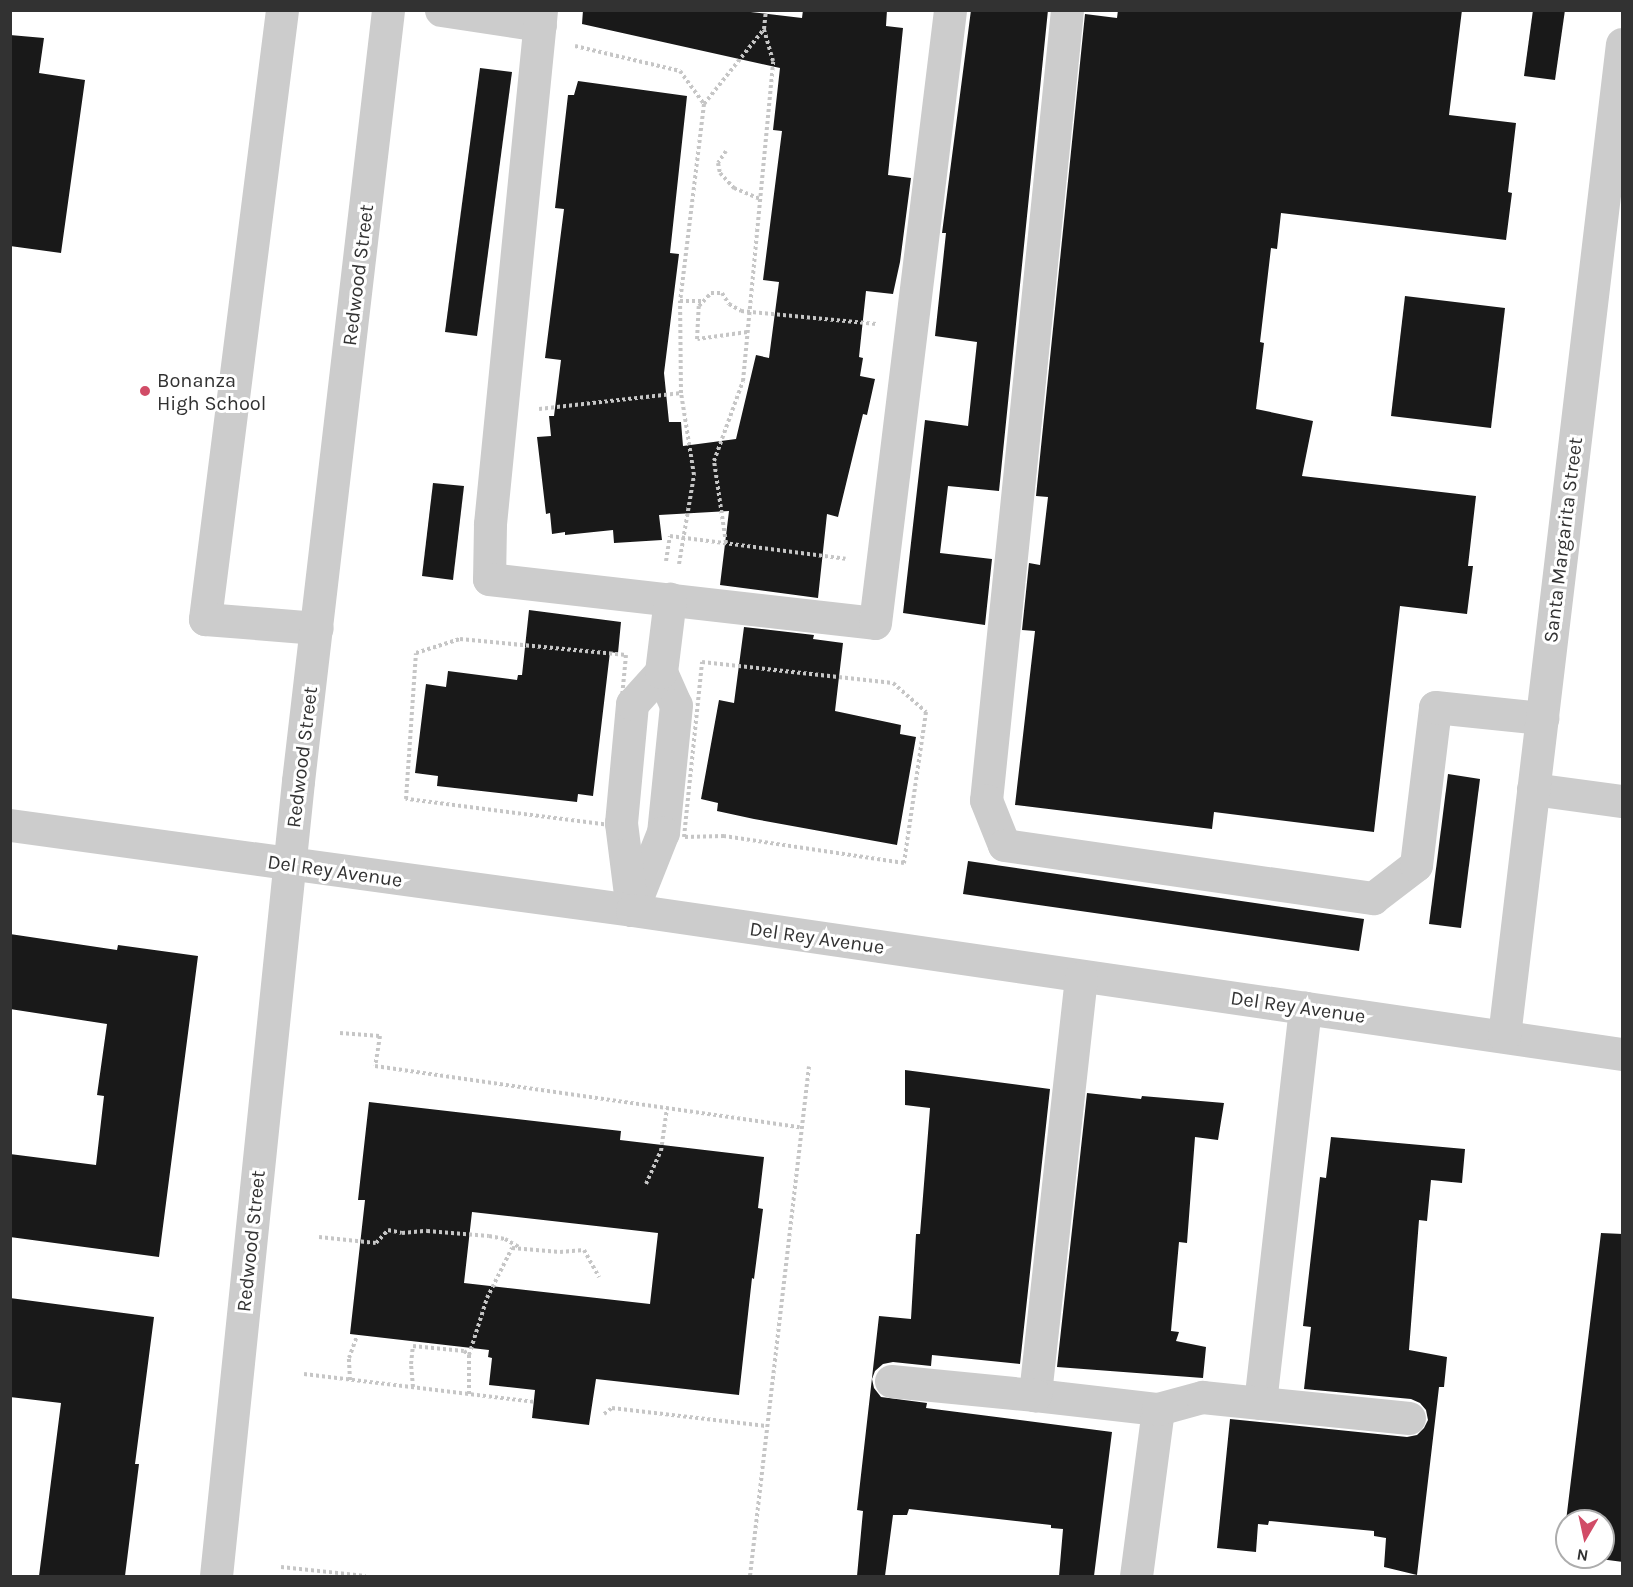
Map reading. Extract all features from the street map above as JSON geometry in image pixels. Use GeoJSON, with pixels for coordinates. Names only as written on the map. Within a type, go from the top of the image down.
{"type":"FeatureCollection","features":[{"type":"Feature","properties":{"kind":"street"},"geometry":{"type":"LineString","coordinates":[[282,10],[205,618],[317,628]]}},
{"type":"Feature","properties":{"kind":"street","name":"Redwood Street"},"geometry":{"type":"LineString","coordinates":[[216,1576],[290,865],[388,10]]}},
{"type":"Feature","properties":{"kind":"street"},"geometry":{"type":"LineString","coordinates":[[441,10],[549,26],[502,407],[490,524],[489,579],[667,585],[875,623],[950,10]]}},
{"type":"Feature","properties":{"kind":"street"},"geometry":{"type":"LineString","coordinates":[[1066,10],[986,800],[1004,845],[1373,898],[1416,865],[1435,707],[1542,718]]}},
{"type":"Feature","properties":{"kind":"street","name":"Santa Margarita Street"},"geometry":{"type":"LineString","coordinates":[[1504,1036],[1623,44]]}},
{"type":"Feature","properties":{"kind":"street"},"geometry":{"type":"LineString","coordinates":[[632,910],[663,832],[676,705],[661,672],[667,585]]}},
{"type":"Feature","properties":{"kind":"street"},"geometry":{"type":"LineString","coordinates":[[632,910],[621,823],[632,704],[661,672]]}},
{"type":"Feature","properties":{"kind":"street"},"geometry":{"type":"LineString","coordinates":[[1533,789],[1623,801]]}},
{"type":"Feature","properties":{"kind":"street","name":"Del Rey Avenue"},"geometry":{"type":"LineString","coordinates":[[10,825],[632,910],[1623,1054]]}},
{"type":"Feature","properties":{"kind":"street"},"geometry":{"type":"LineString","coordinates":[[1035,1395],[1081,977]]}},
{"type":"Feature","properties":{"kind":"street"},"geometry":{"type":"LineString","coordinates":[[1260,1403],[1305,1008]]}},
{"type":"Feature","properties":{"kind":"street"},"geometry":{"type":"LineString","coordinates":[[891,1381],[1158,1409],[1203,1397],[1409,1418]]}},
{"type":"Feature","properties":{"kind":"street"},"geometry":{"type":"LineString","coordinates":[[1136,1576],[1158,1409]]}},
{"type":"Feature","properties":{"kind":"path"},"geometry":{"type":"LineString","coordinates":[[726,543],[714,461],[743,381],[773,61],[764,29],[766,10]]}},
{"type":"Feature","properties":{"kind":"path"},"geometry":{"type":"LineString","coordinates":[[549,26],[681,71],[704,104]]}},
{"type":"Feature","properties":{"kind":"path"},"geometry":{"type":"LineString","coordinates":[[667,585],[685,538],[694,475],[681,393],[680,301],[704,104],[764,29]]}},
{"type":"Feature","properties":{"kind":"path"},"geometry":{"type":"LineString","coordinates":[[726,151],[718,163],[720,173],[734,189],[760,199]]}},
{"type":"Feature","properties":{"kind":"path"},"geometry":{"type":"LineString","coordinates":[[747,332],[697,339],[699,306],[711,293],[722,293],[729,304],[741,311],[879,325]]}},
{"type":"Feature","properties":{"kind":"path"},"geometry":{"type":"LineString","coordinates":[[680,301],[702,302]]}},
{"type":"Feature","properties":{"kind":"path"},"geometry":{"type":"LineString","coordinates":[[502,407],[524,411],[681,393]]}},
{"type":"Feature","properties":{"kind":"path"},"geometry":{"type":"LineString","coordinates":[[667,585],[670,536],[843,560],[854,558]]}},
{"type":"Feature","properties":{"kind":"path"},"geometry":{"type":"LineString","coordinates":[[460,639],[626,655],[610,825],[406,799],[416,653],[460,639]]}},
{"type":"Feature","properties":{"kind":"path"},"geometry":{"type":"LineString","coordinates":[[702,662],[893,683],[926,711],[904,863],[724,836],[684,837],[702,662]]}},
{"type":"Feature","properties":{"kind":"path"},"geometry":{"type":"LineString","coordinates":[[340,1033],[380,1036],[375,1066],[800,1127]]}},
{"type":"Feature","properties":{"kind":"path"},"geometry":{"type":"LineString","coordinates":[[750,1576],[800,1127],[809,1066]]}},
{"type":"Feature","properties":{"kind":"path"},"geometry":{"type":"LineString","coordinates":[[646,1184],[661,1151],[667,1108]]}},
{"type":"Feature","properties":{"kind":"path"},"geometry":{"type":"LineString","coordinates":[[319,1237],[376,1243],[388,1230],[402,1233],[427,1231],[489,1236],[505,1239],[520,1248]]}},
{"type":"Feature","properties":{"kind":"path"},"geometry":{"type":"LineString","coordinates":[[469,1394],[469,1355],[487,1298],[512,1248],[560,1252],[584,1250],[599,1277]]}},
{"type":"Feature","properties":{"kind":"path"},"geometry":{"type":"LineString","coordinates":[[350,1380],[349,1358],[357,1336]]}},
{"type":"Feature","properties":{"kind":"path"},"geometry":{"type":"LineString","coordinates":[[413,1387],[411,1364],[413,1346],[464,1352],[469,1355]]}},
{"type":"Feature","properties":{"kind":"path"},"geometry":{"type":"LineString","coordinates":[[304,1374],[534,1402]]}},
{"type":"Feature","properties":{"kind":"path"},"geometry":{"type":"LineString","coordinates":[[604,1414],[612,1408],[766,1426]]}},
{"type":"Feature","properties":{"kind":"path"},"geometry":{"type":"LineString","coordinates":[[281,1567],[366,1576]]}},
{"type":"Feature","properties":{"kind":"building"},"geometry":{"type":"Polygon","coordinates":[[[583,10],[733,10],[802,18],[803,10],[887,10],[886,26],[903,28],[888,175],[911,178],[900,262],[893,294],[866,291],[859,357],[863,358],[860,376],[875,379],[867,415],[863,414],[838,517],[827,514],[818,598],[720,585],[729,511],[659,515],[662,540],[614,543],[613,530],[565,535],[565,532],[552,534],[550,513],[546,514],[537,437],[551,436],[549,416],[554,416],[561,360],[545,358],[564,209],[555,208],[568,95],[574,95],[578,81],[687,96],[670,253],[679,254],[664,373],[669,422],[681,422],[683,446],[736,439],[756,355],[769,358],[779,282],[763,280],[782,131],[773,130],[780,68],[582,24],[583,10]]]}},
{"type":"Feature","properties":{"kind":"building"},"geometry":{"type":"Polygon","coordinates":[[[971,10],[1048,10],[999,491],[948,486],[940,553],[992,559],[985,625],[903,613],[925,420],[968,426],[977,342],[935,336],[946,233],[942,233],[971,10]]]}},
{"type":"Feature","properties":{"kind":"building"},"geometry":{"type":"Polygon","coordinates":[[[1118,10],[1462,10],[1449,115],[1516,123],[1508,192],[1512,193],[1506,240],[1281,213],[1277,249],[1271,248],[1260,342],[1264,343],[1256,409],[1313,421],[1302,476],[1476,496],[1468,566],[1473,566],[1467,614],[1400,606],[1374,832],[1214,812],[1212,829],[1015,805],[1035,631],[1022,630],[1029,563],[1040,565],[1048,497],[1036,496],[1085,14],[1117,18],[1118,10]]]}},
{"type":"Feature","properties":{"kind":"building"},"geometry":{"type":"Polygon","coordinates":[[[1533,10],[1565,10],[1555,80],[1524,76],[1533,10]]]}},
{"type":"Feature","properties":{"kind":"building"},"geometry":{"type":"Polygon","coordinates":[[[10,35],[44,38],[39,73],[85,80],[61,253],[10,246],[10,35]]]}},
{"type":"Feature","properties":{"kind":"building"},"geometry":{"type":"Polygon","coordinates":[[[480,68],[512,72],[477,336],[445,332],[480,68]]]}},
{"type":"Feature","properties":{"kind":"building"},"geometry":{"type":"Polygon","coordinates":[[[1405,296],[1505,308],[1491,428],[1391,416],[1405,296]]]}},
{"type":"Feature","properties":{"kind":"building"},"geometry":{"type":"Polygon","coordinates":[[[433,483],[464,486],[453,580],[422,576],[433,483]]]}},
{"type":"Feature","properties":{"kind":"building"},"geometry":{"type":"Polygon","coordinates":[[[529,610],[621,622],[618,653],[610,652],[593,796],[578,794],[577,802],[437,786],[438,776],[415,773],[426,684],[446,687],[448,671],[517,680],[518,675],[522,675],[529,610]]]}},
{"type":"Feature","properties":{"kind":"building"},"geometry":{"type":"Polygon","coordinates":[[[744,627],[814,635],[813,639],[843,643],[835,711],[901,725],[900,734],[916,737],[897,845],[717,811],[718,803],[701,799],[719,700],[734,703],[744,627]]]}},
{"type":"Feature","properties":{"kind":"building"},"geometry":{"type":"Polygon","coordinates":[[[1448,774],[1480,779],[1461,928],[1429,924],[1448,774]]]}},
{"type":"Feature","properties":{"kind":"building"},"geometry":{"type":"Polygon","coordinates":[[[968,861],[1364,919],[1359,951],[963,894],[968,861]]]}},
{"type":"Feature","properties":{"kind":"building"},"geometry":{"type":"Polygon","coordinates":[[[10,934],[117,950],[118,945],[198,956],[159,1257],[10,1237],[10,1154],[96,1165],[104,1096],[97,1095],[107,1024],[10,1009],[10,934]]]}},
{"type":"Feature","properties":{"kind":"building"},"geometry":{"type":"Polygon","coordinates":[[[905,1070],[1050,1089],[1020,1364],[932,1355],[931,1366],[893,1362],[883,1364],[875,1371],[872,1379],[874,1388],[881,1397],[927,1403],[926,1408],[1112,1432],[1094,1576],[1059,1576],[1063,1529],[1051,1528],[1051,1525],[909,1509],[907,1515],[893,1515],[885,1576],[857,1576],[863,1511],[857,1510],[879,1316],[911,1319],[916,1234],[920,1234],[930,1108],[905,1105],[905,1070]]]}},
{"type":"Feature","properties":{"kind":"building"},"geometry":{"type":"Polygon","coordinates":[[[1087,1093],[1141,1099],[1142,1096],[1224,1103],[1218,1140],[1195,1137],[1187,1243],[1179,1242],[1171,1331],[1179,1332],[1176,1341],[1206,1347],[1203,1378],[1057,1367],[1087,1093]]]}},
{"type":"Feature","properties":{"kind":"building"},"geometry":{"type":"Polygon","coordinates":[[[369,1102],[621,1131],[620,1140],[764,1157],[758,1208],[763,1209],[754,1279],[752,1278],[739,1395],[596,1379],[589,1425],[532,1418],[535,1390],[489,1385],[492,1358],[488,1357],[489,1350],[350,1334],[365,1200],[358,1200],[369,1102]],[[472,1212],[464,1283],[650,1304],[658,1233],[472,1212]]]}},
{"type":"Feature","properties":{"kind":"building"},"geometry":{"type":"Polygon","coordinates":[[[1331,1137],[1465,1149],[1462,1183],[1431,1180],[1427,1221],[1419,1220],[1409,1350],[1447,1357],[1444,1387],[1439,1387],[1417,1575],[1384,1567],[1386,1538],[1374,1536],[1374,1531],[1269,1521],[1268,1525],[1258,1524],[1256,1552],[1217,1548],[1230,1419],[1407,1437],[1417,1435],[1428,1420],[1426,1410],[1420,1403],[1411,1399],[1304,1389],[1311,1327],[1303,1326],[1320,1177],[1326,1178],[1331,1137]]]}},
{"type":"Feature","properties":{"kind":"building"},"geometry":{"type":"Polygon","coordinates":[[[1601,1233],[1623,1234],[1623,1562],[1615,1561],[1615,1509],[1567,1509],[1601,1233]]]}},
{"type":"Feature","properties":{"kind":"building"},"geometry":{"type":"Polygon","coordinates":[[[10,1298],[154,1317],[135,1464],[139,1464],[125,1576],[39,1576],[61,1403],[10,1397],[10,1298]]]}},
{"type":"Feature","properties":{"kind":"place","name":"Bonanza High School"},"geometry":{"type":"Point","coordinates":[145,391]}}]}
